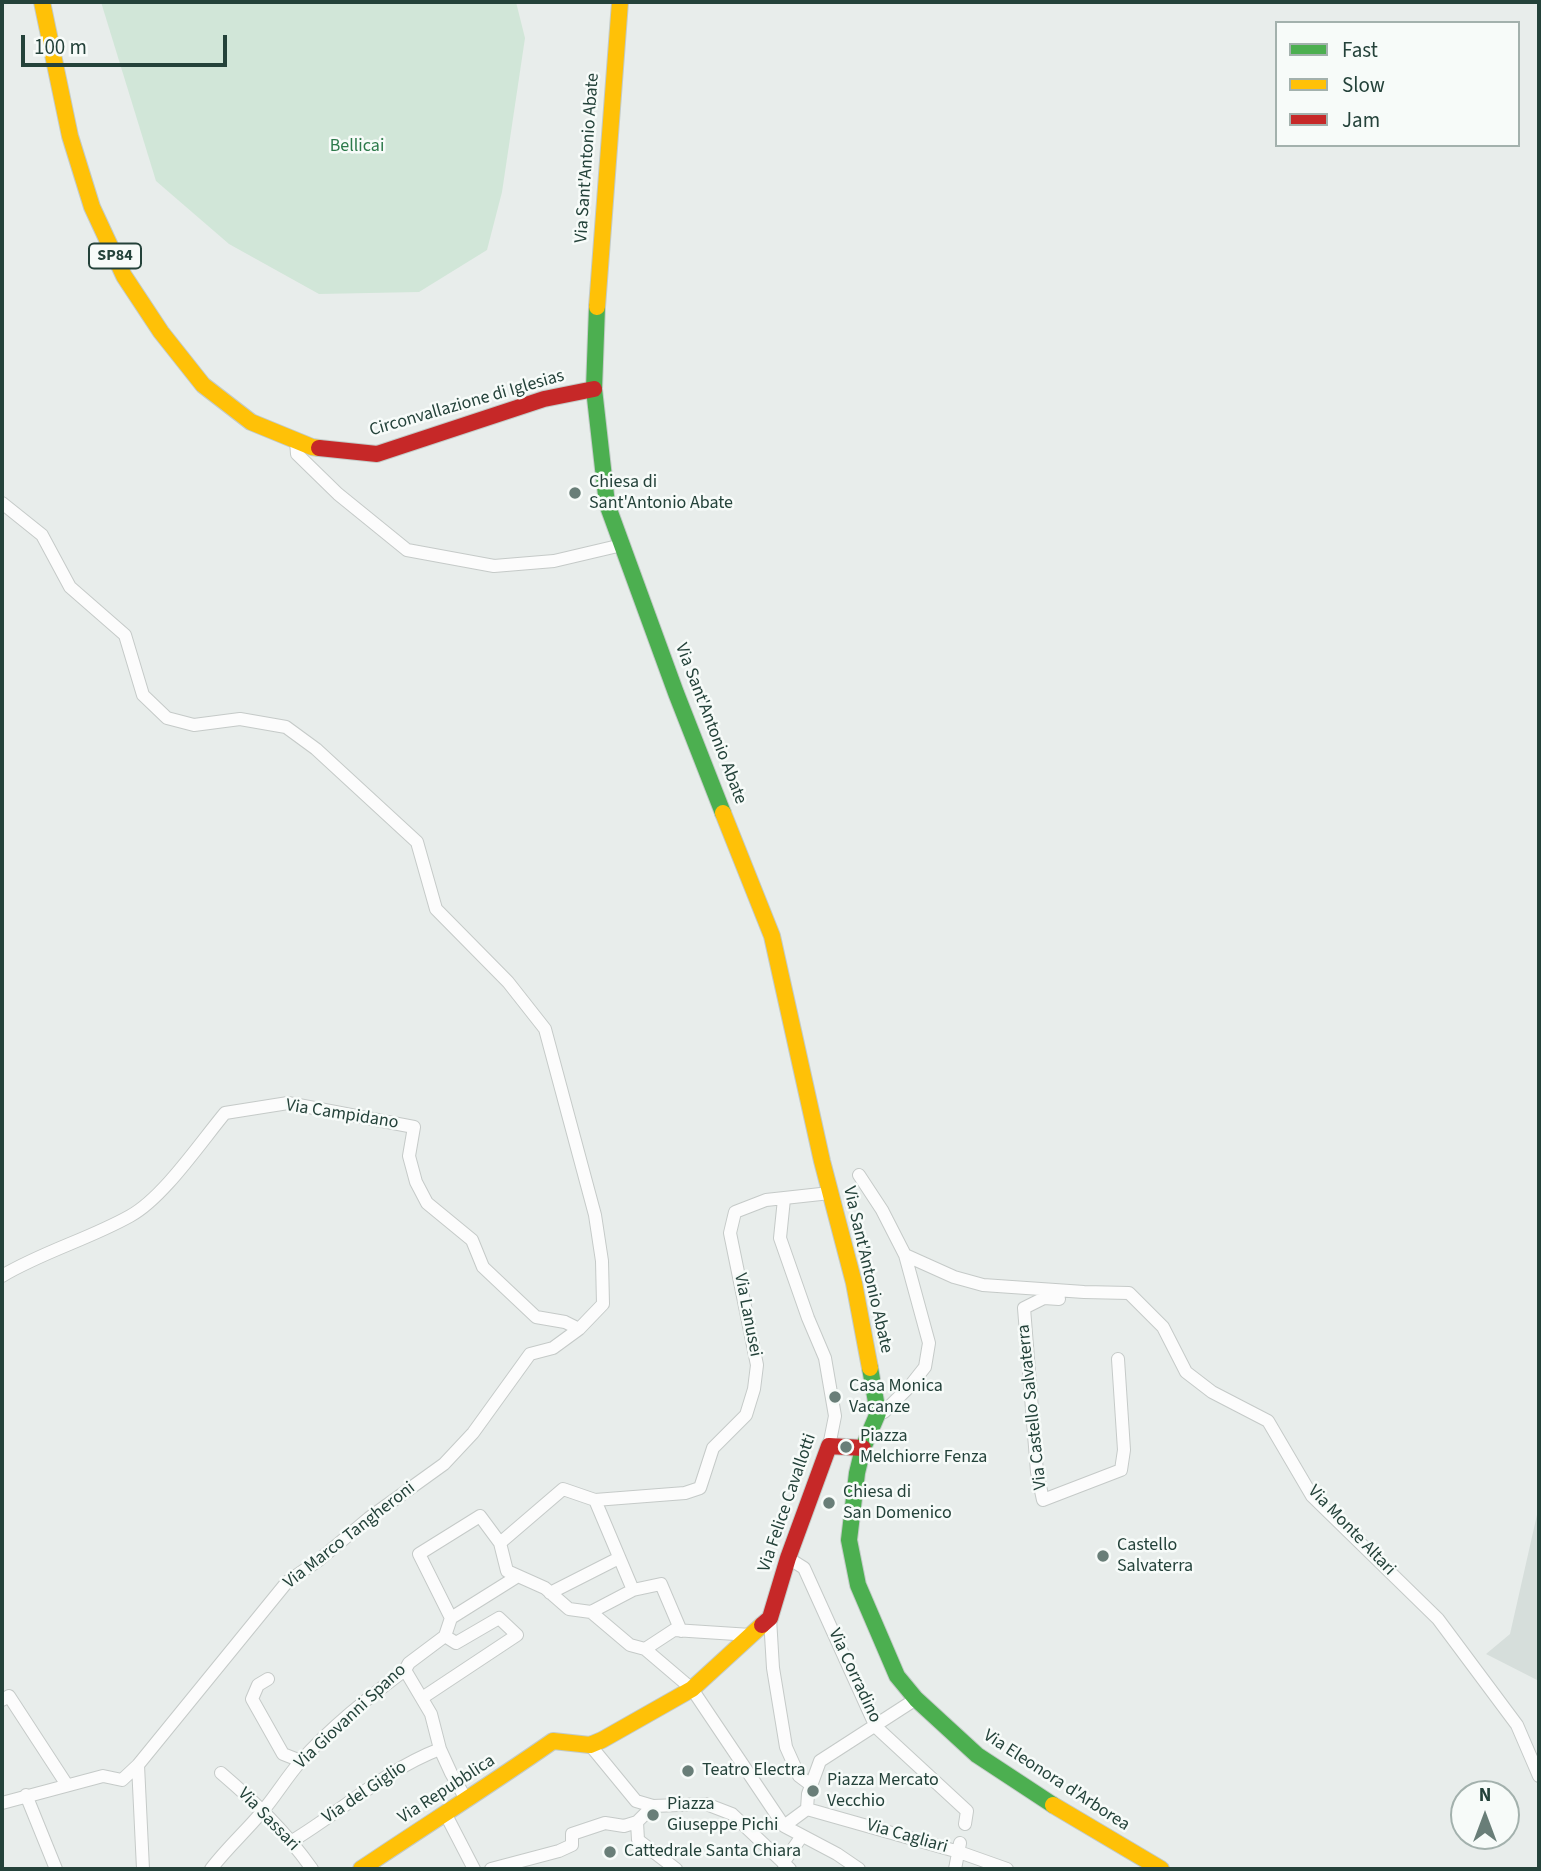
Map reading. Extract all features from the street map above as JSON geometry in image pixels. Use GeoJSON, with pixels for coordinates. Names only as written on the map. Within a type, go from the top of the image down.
{"type":"FeatureCollection","features":[{"type":"Feature","properties":{"kind":"main road","name":"Circonvallazione di Iglesias"},"geometry":{"type":"LineString","coordinates":[[42,2],[70,136],[92,207],[124,276],[161,332],[203,385],[251,422],[312,447],[377,454],[544,399],[594,389]]}},
{"type":"Feature","properties":{"kind":"main road","name":"Via Sant'Antonio Abate"},"geometry":{"type":"LineString","coordinates":[[620,2],[597,302],[594,389],[607,504],[676,693],[772,936],[830,1193],[854,1283],[877,1413]]}},
{"type":"Feature","properties":{"kind":"main road"},"geometry":{"type":"LineString","coordinates":[[829,1446],[863,1448],[877,1413]]}},
{"type":"Feature","properties":{"kind":"main road","name":"Via Felice Cavallotti"},"geometry":{"type":"LineString","coordinates":[[770,1618],[788,1558],[829,1446]]}},
{"type":"Feature","properties":{"kind":"main road","name":"Via Eleonora d'Arborea"},"geometry":{"type":"LineString","coordinates":[[863,1448],[857,1473],[849,1540],[858,1585],[897,1676],[916,1699],[977,1755],[1073,1819],[1161,1869]]}},
{"type":"Feature","properties":{"kind":"main road"},"geometry":{"type":"LineString","coordinates":[[590,1745],[692,1689],[770,1618]]}},
{"type":"Feature","properties":{"kind":"main road","name":"Via Repubblica"},"geometry":{"type":"LineString","coordinates":[[361,1869],[467,1801],[553,1741],[590,1745]]}},
{"type":"Feature","properties":{"kind":"street"},"geometry":{"type":"LineString","coordinates":[[296,441],[297,454],[338,494],[407,550],[494,566],[554,561],[622,545]]}},
{"type":"Feature","properties":{"kind":"street","name":"Via Marco Tangheroni"},"geometry":{"type":"LineString","coordinates":[[2,503],[42,535],[70,587],[125,635],[143,695],[167,718],[194,725],[240,719],[286,727],[316,749],[417,842],[436,909],[508,982],[545,1029],[595,1215],[602,1261],[603,1304],[579,1329],[553,1348],[530,1354],[473,1433],[444,1464],[287,1582],[138,1765]]}},
{"type":"Feature","properties":{"kind":"street","name":"Via Campidano"},"geometry":{"type":"LineString","coordinates":[[2,1276],[132,1215],[160,1191],[225,1113],[288,1103],[414,1127],[409,1156],[416,1182],[427,1203],[472,1240],[484,1267],[536,1317],[565,1322],[579,1329]]}},
{"type":"Feature","properties":{"kind":"street"},"geometry":{"type":"LineString","coordinates":[[859,1175],[882,1210],[905,1255],[929,1343],[925,1367],[884,1412],[877,1413]]}},
{"type":"Feature","properties":{"kind":"street","name":"Via Lanusei"},"geometry":{"type":"LineString","coordinates":[[500,1543],[563,1489],[595,1500],[685,1493],[700,1488],[713,1448],[746,1415],[754,1389],[757,1366],[730,1233],[735,1212],[766,1200],[830,1193]]}},
{"type":"Feature","properties":{"kind":"street","name":"Via Felice Cavallotti"},"geometry":{"type":"LineString","coordinates":[[784,1199],[780,1238],[825,1358],[835,1416],[829,1446]]}},
{"type":"Feature","properties":{"kind":"street","name":"Via Monte Altari"},"geometry":{"type":"LineString","coordinates":[[905,1255],[954,1277],[983,1285],[1129,1293],[1163,1327],[1183,1367],[1197,1382],[1268,1421],[1312,1496],[1438,1619],[1517,1725],[1539,1776]]}},
{"type":"Feature","properties":{"kind":"street","name":"Via Castello Salvaterra"},"geometry":{"type":"LineString","coordinates":[[1084,1292],[1070,1299],[1044,1297],[1024,1308],[1037,1472],[1043,1500],[1121,1470],[1124,1450],[1118,1359]]}},
{"type":"Feature","properties":{"kind":"street"},"geometry":{"type":"LineString","coordinates":[[595,1500],[633,1590]]}},
{"type":"Feature","properties":{"kind":"street"},"geometry":{"type":"LineString","coordinates":[[451,1618],[419,1554],[480,1516],[500,1543],[507,1572],[550,1593],[569,1609],[591,1612],[630,1645],[645,1649],[692,1689],[784,1826],[859,1869]]}},
{"type":"Feature","properties":{"kind":"street"},"geometry":{"type":"LineString","coordinates":[[550,1593],[620,1558]]}},
{"type":"Feature","properties":{"kind":"street","name":"Via Corradino"},"geometry":{"type":"LineString","coordinates":[[788,1558],[804,1569],[876,1727],[966,1817]]}},
{"type":"Feature","properties":{"kind":"street"},"geometry":{"type":"LineString","coordinates":[[422,1698],[517,1635],[499,1618],[456,1643],[445,1636],[451,1618],[518,1576]]}},
{"type":"Feature","properties":{"kind":"street"},"geometry":{"type":"LineString","coordinates":[[591,1612],[633,1590],[661,1584],[681,1631]]}},
{"type":"Feature","properties":{"kind":"street"},"geometry":{"type":"LineString","coordinates":[[770,1618],[773,1668],[786,1747],[799,1776],[811,1785]]}},
{"type":"Feature","properties":{"kind":"street"},"geometry":{"type":"LineString","coordinates":[[645,1649],[674,1630],[751,1635]]}},
{"type":"Feature","properties":{"kind":"street","name":"Via Giovanni Spano"},"geometry":{"type":"LineString","coordinates":[[211,1869],[264,1810],[301,1761],[367,1699],[445,1636]]}},
{"type":"Feature","properties":{"kind":"street"},"geometry":{"type":"LineString","coordinates":[[405,1670],[433,1720],[440,1749],[467,1801]]}},
{"type":"Feature","properties":{"kind":"street"},"geometry":{"type":"LineString","coordinates":[[268,1679],[258,1685],[252,1699],[284,1754],[301,1761]]}},
{"type":"Feature","properties":{"kind":"street"},"geometry":{"type":"LineString","coordinates":[[2,1700],[9,1696],[67,1785]]}},
{"type":"Feature","properties":{"kind":"street"},"geometry":{"type":"LineString","coordinates":[[784,1826],[807,1809],[808,1794],[820,1761],[916,1699]]}},
{"type":"Feature","properties":{"kind":"street"},"geometry":{"type":"LineString","coordinates":[[590,1745],[636,1801],[653,1806],[706,1804],[733,1814],[787,1866],[802,1836]]}},
{"type":"Feature","properties":{"kind":"street","name":"Via del Giglio"},"geometry":{"type":"LineString","coordinates":[[292,1841],[388,1775],[415,1759],[440,1749]]}},
{"type":"Feature","properties":{"kind":"street"},"geometry":{"type":"LineString","coordinates":[[2,1803],[103,1776],[122,1780],[138,1765]]}},
{"type":"Feature","properties":{"kind":"street"},"geometry":{"type":"LineString","coordinates":[[138,1765],[143,1869]]}},
{"type":"Feature","properties":{"kind":"street","name":"Via Sassari"},"geometry":{"type":"LineString","coordinates":[[221,1773],[264,1810],[292,1841],[312,1869]]}},
{"type":"Feature","properties":{"kind":"street"},"geometry":{"type":"LineString","coordinates":[[26,1795],[56,1869]]}},
{"type":"Feature","properties":{"kind":"street"},"geometry":{"type":"LineString","coordinates":[[492,1869],[572,1845],[572,1834],[605,1823],[624,1826],[637,1822],[653,1806]]}},
{"type":"Feature","properties":{"kind":"street","name":"Via Cagliari"},"geometry":{"type":"LineString","coordinates":[[807,1809],[959,1847],[1007,1869]]}},
{"type":"Feature","properties":{"kind":"street"},"geometry":{"type":"LineString","coordinates":[[445,1813],[474,1869]]}},
{"type":"Feature","properties":{"kind":"street"},"geometry":{"type":"LineString","coordinates":[[637,1822],[638,1840],[672,1868]]}},
{"type":"Feature","properties":{"kind":"street"},"geometry":{"type":"LineString","coordinates":[[955,1869],[959,1847]]}},
{"type":"Feature","properties":{"kind":"shaded area"},"geometry":{"type":"Polygon","coordinates":[[[1539,1506],[1539,1681],[1486,1654],[1510,1634],[1539,1506]]]}},
{"type":"Feature","properties":{"kind":"green space","name":"Bellicai"},"geometry":{"type":"Polygon","coordinates":[[[101,2],[516,2],[525,38],[502,192],[487,250],[419,292],[319,294],[229,244],[156,181],[101,2]]]}},
{"type":"Feature","properties":{"kind":"traffic: fast"},"geometry":{"type":"LineString","coordinates":[[597,307],[594,389],[607,504],[723,813]]}},
{"type":"Feature","properties":{"kind":"traffic: fast"},"geometry":{"type":"LineString","coordinates":[[870,1368],[878,1413],[863,1448],[857,1473],[849,1540],[858,1585],[897,1676],[916,1699],[977,1755],[1053,1805]]}},
{"type":"Feature","properties":{"kind":"traffic: slow"},"geometry":{"type":"LineString","coordinates":[[42,2],[70,136],[92,207],[124,276],[161,332],[203,385],[251,422],[319,448]]}},
{"type":"Feature","properties":{"kind":"traffic: slow"},"geometry":{"type":"LineString","coordinates":[[597,307],[620,2]]}},
{"type":"Feature","properties":{"kind":"traffic: slow"},"geometry":{"type":"LineString","coordinates":[[723,813],[772,936],[822,1161],[854,1283],[870,1368]]}},
{"type":"Feature","properties":{"kind":"traffic: slow"},"geometry":{"type":"LineString","coordinates":[[361,1869],[553,1741],[590,1745],[692,1689],[762,1625]]}},
{"type":"Feature","properties":{"kind":"traffic: slow"},"geometry":{"type":"LineString","coordinates":[[1053,1805],[1161,1869]]}},
{"type":"Feature","properties":{"kind":"traffic: jam"},"geometry":{"type":"LineString","coordinates":[[319,448],[377,454],[544,399],[594,389]]}},
{"type":"Feature","properties":{"kind":"traffic: jam"},"geometry":{"type":"LineString","coordinates":[[762,1625],[770,1618],[788,1558],[829,1446],[863,1448]]}},
{"type":"Feature","properties":{"kind":"place","name":"Chiesa di Sant'Antonio Abate"},"geometry":{"type":"Point","coordinates":[575,493]}},
{"type":"Feature","properties":{"kind":"place","name":"Casa Monica Vacanze"},"geometry":{"type":"Point","coordinates":[835,1397]}},
{"type":"Feature","properties":{"kind":"place","name":"Piazza Melchiorre Fenza"},"geometry":{"type":"Point","coordinates":[846,1447]}},
{"type":"Feature","properties":{"kind":"place","name":"Chiesa di San Domenico"},"geometry":{"type":"Point","coordinates":[829,1503]}},
{"type":"Feature","properties":{"kind":"place","name":"Castello Salvaterra"},"geometry":{"type":"Point","coordinates":[1103,1556]}},
{"type":"Feature","properties":{"kind":"place","name":"Teatro Electra"},"geometry":{"type":"Point","coordinates":[688,1771]}},
{"type":"Feature","properties":{"kind":"place","name":"Piazza Mercato Vecchio"},"geometry":{"type":"Point","coordinates":[813,1791]}},
{"type":"Feature","properties":{"kind":"place","name":"Piazza Giuseppe Pichi"},"geometry":{"type":"Point","coordinates":[653,1815]}},
{"type":"Feature","properties":{"kind":"place","name":"Cattedrale Santa Chiara"},"geometry":{"type":"Point","coordinates":[610,1852]}}]}
